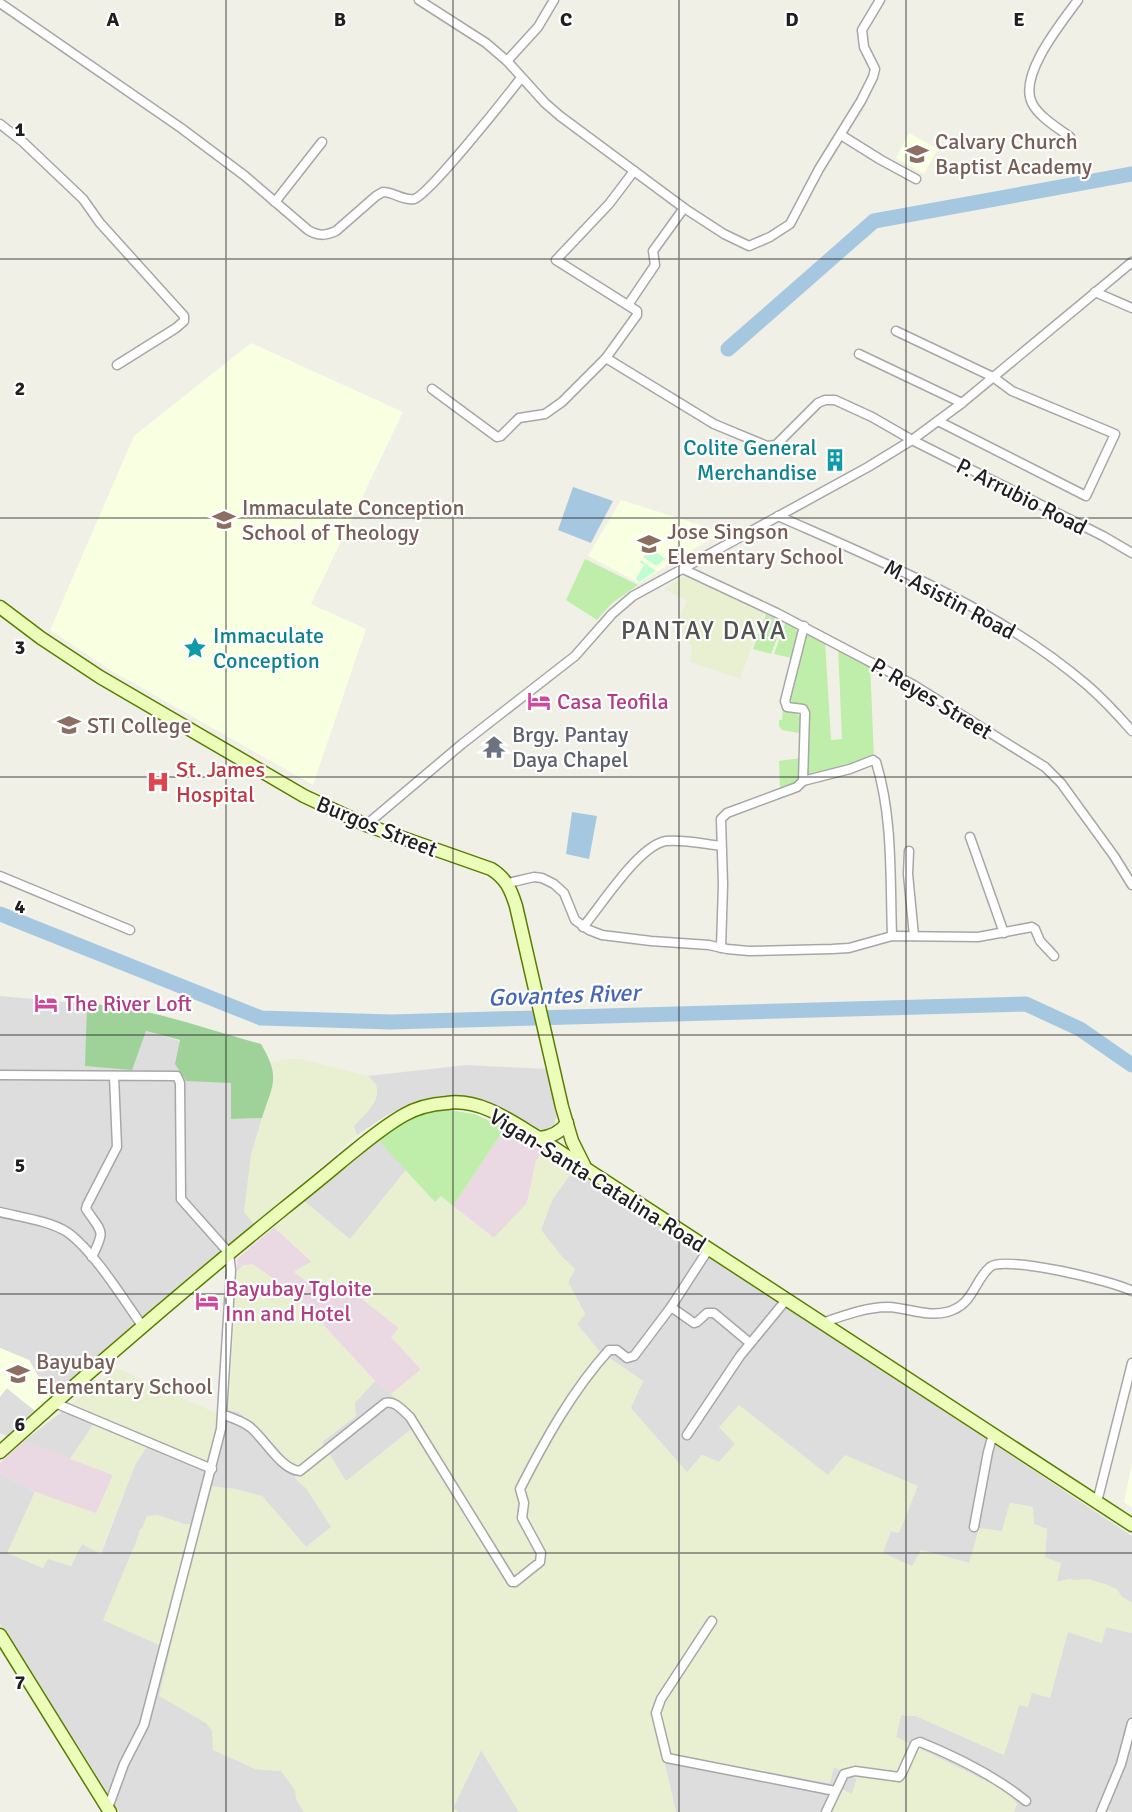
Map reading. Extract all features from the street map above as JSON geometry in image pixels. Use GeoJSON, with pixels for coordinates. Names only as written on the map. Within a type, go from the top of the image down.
{"type":"FeatureCollection","features":[{"type":"Feature","properties":{"kind":"main road","name":"Burgos Street"},"geometry":{"type":"LineString","coordinates":[[0,606],[41,638],[111,684],[304,796],[366,825],[491,869],[508,883]]}},
{"type":"Feature","properties":{"kind":"main road"},"geometry":{"type":"LineString","coordinates":[[508,883],[516,906],[567,1123],[572,1141],[584,1167]]}},
{"type":"Feature","properties":{"kind":"main road","name":"Vigan-Santa Catalina Road"},"geometry":{"type":"LineString","coordinates":[[0,1452],[143,1327],[375,1133],[406,1114],[450,1102],[470,1104],[502,1116],[538,1138],[1132,1525]]}},
{"type":"Feature","properties":{"kind":"main road"},"geometry":{"type":"LineString","coordinates":[[538,1138],[555,1135],[567,1123]]}},
{"type":"Feature","properties":{"kind":"main road"},"geometry":{"type":"LineString","coordinates":[[0,1635],[109,1810]]}},
{"type":"Feature","properties":{"kind":"street"},"geometry":{"type":"LineString","coordinates":[[419,0],[486,43],[507,61],[560,116],[684,208],[724,234],[744,245],[753,246],[790,224],[875,73],[874,65],[864,47],[862,35],[864,26],[880,0]]}},
{"type":"Feature","properties":{"kind":"street"},"geometry":{"type":"LineString","coordinates":[[507,61],[538,27],[554,0]]}},
{"type":"Feature","properties":{"kind":"street"},"geometry":{"type":"LineString","coordinates":[[1070,137],[1038,112],[1032,104],[1029,89],[1030,79],[1038,61],[1078,0]]}},
{"type":"Feature","properties":{"kind":"street"},"geometry":{"type":"LineString","coordinates":[[0,3],[181,128],[245,176],[308,230],[325,235],[336,231],[383,192],[409,199],[419,197],[436,182],[521,78]]}},
{"type":"Feature","properties":{"kind":"street"},"geometry":{"type":"LineString","coordinates":[[0,124],[23,142],[83,199],[100,223],[184,316],[184,321],[176,328],[117,365]]}},
{"type":"Feature","properties":{"kind":"street"},"geometry":{"type":"LineString","coordinates":[[841,135],[916,178]]}},
{"type":"Feature","properties":{"kind":"street"},"geometry":{"type":"LineString","coordinates":[[275,202],[322,142]]}},
{"type":"Feature","properties":{"kind":"street"},"geometry":{"type":"LineString","coordinates":[[432,389],[497,437],[501,436],[519,418],[545,414],[562,402],[606,358],[637,315],[637,311],[556,260],[609,204],[634,171]]}},
{"type":"Feature","properties":{"kind":"street"},"geometry":{"type":"LineString","coordinates":[[628,305],[655,265],[653,251],[684,208]]}},
{"type":"Feature","properties":{"kind":"street"},"geometry":{"type":"LineString","coordinates":[[366,825],[462,744],[575,656],[633,596],[868,467],[912,440],[962,403],[1132,262]]}},
{"type":"Feature","properties":{"kind":"street"},"geometry":{"type":"LineString","coordinates":[[1095,292],[1132,308]]}},
{"type":"Feature","properties":{"kind":"street"},"geometry":{"type":"LineString","coordinates":[[896,331],[993,377],[1012,391],[1114,434],[1086,496],[938,421]]}},
{"type":"Feature","properties":{"kind":"street"},"geometry":{"type":"LineString","coordinates":[[859,354],[962,403]]}},
{"type":"Feature","properties":{"kind":"street","name":"P. Arrubio Road"},"geometry":{"type":"LineString","coordinates":[[606,358],[714,424],[767,446],[776,445],[818,403],[830,399],[881,422],[1132,553]]}},
{"type":"Feature","properties":{"kind":"street","name":"M. Asistin Road"},"geometry":{"type":"LineString","coordinates":[[778,516],[857,551],[986,614],[1028,641],[1086,684],[1132,731]]}},
{"type":"Feature","properties":{"kind":"street","name":"P. Reyes Street"},"geometry":{"type":"LineString","coordinates":[[683,569],[804,626],[912,684],[1045,767],[1061,783],[1132,885]]}},
{"type":"Feature","properties":{"kind":"street"},"geometry":{"type":"LineString","coordinates":[[803,781],[805,713],[803,709],[787,706],[785,701],[804,626]]}},
{"type":"Feature","properties":{"kind":"street"},"geometry":{"type":"LineString","coordinates":[[721,948],[723,885],[720,825],[724,815],[798,787],[803,781],[850,769],[873,760],[876,762],[886,815],[890,859],[892,936]]}},
{"type":"Feature","properties":{"kind":"street"},"geometry":{"type":"LineString","coordinates":[[970,837],[1004,933]]}},
{"type":"Feature","properties":{"kind":"street"},"geometry":{"type":"LineString","coordinates":[[583,927],[630,868],[650,847],[667,841],[721,846]]}},
{"type":"Feature","properties":{"kind":"street"},"geometry":{"type":"LineString","coordinates":[[909,851],[908,874],[914,936]]}},
{"type":"Feature","properties":{"kind":"street"},"geometry":{"type":"LineString","coordinates":[[0,876],[130,930]]}},
{"type":"Feature","properties":{"kind":"street"},"geometry":{"type":"LineString","coordinates":[[508,883],[534,877],[542,878],[554,884],[564,893],[572,916],[583,927],[602,935],[616,937],[749,951],[849,948],[892,936],[978,937],[1034,927],[1040,941],[1054,956]]}},
{"type":"Feature","properties":{"kind":"street"},"geometry":{"type":"LineString","coordinates":[[0,1075],[176,1076],[179,1078],[181,1199],[229,1254],[232,1287],[224,1415],[212,1469],[144,1725],[124,1764],[109,1810]]}},
{"type":"Feature","properties":{"kind":"street"},"geometry":{"type":"LineString","coordinates":[[92,1257],[100,1240],[101,1231],[86,1209],[117,1147],[114,1076]]}},
{"type":"Feature","properties":{"kind":"street"},"geometry":{"type":"LineString","coordinates":[[0,1212],[67,1232],[92,1257],[143,1327]]}},
{"type":"Feature","properties":{"kind":"street"},"geometry":{"type":"LineString","coordinates":[[224,1415],[250,1427],[282,1462],[292,1470],[300,1471],[385,1402],[395,1404],[410,1418],[512,1582],[515,1582],[540,1562],[541,1553],[522,1518],[524,1503],[520,1489],[552,1428],[598,1362],[609,1350],[614,1349],[627,1358],[634,1356],[671,1307],[708,1250]]}},
{"type":"Feature","properties":{"kind":"street"},"geometry":{"type":"LineString","coordinates":[[822,1323],[882,1307],[928,1313],[949,1311],[960,1307],[969,1299],[989,1268],[999,1263],[1039,1267],[1106,1281],[1132,1291]]}},
{"type":"Feature","properties":{"kind":"street"},"geometry":{"type":"LineString","coordinates":[[687,1435],[750,1343],[786,1300]]}},
{"type":"Feature","properties":{"kind":"street"},"geometry":{"type":"LineString","coordinates":[[671,1307],[694,1323],[706,1313],[714,1313],[750,1343]]}},
{"type":"Feature","properties":{"kind":"street"},"geometry":{"type":"LineString","coordinates":[[1097,1503],[1132,1363]]}},
{"type":"Feature","properties":{"kind":"street"},"geometry":{"type":"LineString","coordinates":[[55,1403],[212,1469]]}},
{"type":"Feature","properties":{"kind":"street"},"geometry":{"type":"LineString","coordinates":[[974,1527],[993,1434]]}},
{"type":"Feature","properties":{"kind":"street"},"geometry":{"type":"LineString","coordinates":[[712,1621],[661,1700],[656,1713],[668,1758],[835,1791]]}},
{"type":"Feature","properties":{"kind":"street"},"geometry":{"type":"LineString","coordinates":[[1101,1812],[1121,1764],[1132,1723]]}},
{"type":"Feature","properties":{"kind":"street"},"geometry":{"type":"LineString","coordinates":[[826,1812],[844,1774],[848,1772],[899,1777],[915,1744],[920,1742],[1009,1787],[1026,1801]]}},
{"type":"Feature","properties":{"kind":"street"},"geometry":{"type":"LineString","coordinates":[[1121,1764],[1132,1767]]}},
{"type":"Feature","properties":{"kind":"shaded area","name":"Calvary Church Baptist Academy"},"geometry":{"type":"Polygon","coordinates":[[[909,133],[938,149],[924,174],[896,158],[909,133]]]}},
{"type":"Feature","properties":{"kind":"shaded area","name":"Immaculate Conception School of Theology"},"geometry":{"type":"Polygon","coordinates":[[[251,343],[403,412],[311,604],[366,629],[313,785],[112,671],[50,630],[134,436],[251,343]]]}},
{"type":"Feature","properties":{"kind":"shaded area","name":"Jose Singson Elementary School"},"geometry":{"type":"Polygon","coordinates":[[[621,500],[722,532],[639,583],[588,556],[621,500]]]}},
{"type":"Feature","properties":{"kind":"shaded area"},"geometry":{"type":"Polygon","coordinates":[[[691,576],[765,610],[740,679],[690,662],[692,648],[688,641],[673,632],[687,601],[664,589],[682,577],[691,576]]]}},
{"type":"Feature","properties":{"kind":"shaded area"},"geometry":{"type":"Polygon","coordinates":[[[0,996],[87,1004],[86,1066],[146,1031],[180,1041],[231,1083],[231,1119],[262,1118],[251,1155],[255,1225],[52,1401],[29,1360],[0,1348],[0,996]]]}},
{"type":"Feature","properties":{"kind":"shaded area"},"geometry":{"type":"Polygon","coordinates":[[[301,1059],[368,1076],[376,1084],[377,1093],[375,1101],[354,1126],[357,1135],[255,1225],[244,1212],[251,1155],[275,1077],[271,1062],[301,1059]]]}},
{"type":"Feature","properties":{"kind":"shaded area"},"geometry":{"type":"Polygon","coordinates":[[[466,1065],[547,1069],[559,1109],[554,1125],[547,1129],[538,1129],[476,1098],[438,1096],[414,1103],[387,1115],[357,1135],[353,1127],[368,1111],[377,1093],[376,1085],[368,1076],[466,1065]]]}},
{"type":"Feature","properties":{"kind":"shaded area"},"geometry":{"type":"Polygon","coordinates":[[[505,1128],[545,1150],[536,1161],[527,1203],[494,1238],[453,1206],[505,1128]]]}},
{"type":"Feature","properties":{"kind":"shaded area"},"geometry":{"type":"Polygon","coordinates":[[[377,1139],[406,1170],[350,1240],[304,1201],[343,1165],[377,1139]]]}},
{"type":"Feature","properties":{"kind":"shaded area"},"geometry":{"type":"Polygon","coordinates":[[[545,1150],[574,1169],[552,1200],[541,1230],[562,1257],[575,1269],[568,1282],[585,1314],[577,1324],[599,1351],[643,1381],[631,1408],[687,1472],[702,1455],[719,1462],[735,1444],[719,1427],[739,1405],[828,1475],[845,1455],[918,1486],[899,1533],[891,1531],[883,1553],[912,1566],[921,1550],[969,1563],[979,1528],[1002,1531],[1010,1503],[1033,1507],[1034,1524],[1047,1529],[1045,1557],[1061,1563],[1057,1581],[1088,1579],[1117,1589],[1122,1597],[1132,1603],[1132,1633],[1106,1627],[1102,1643],[1068,1632],[1050,1698],[1032,1693],[1028,1707],[1019,1705],[1004,1755],[916,1716],[901,1715],[896,1737],[1002,1789],[1017,1803],[1014,1812],[832,1812],[842,1789],[852,1794],[857,1779],[834,1767],[830,1783],[662,1752],[676,1812],[519,1812],[481,1750],[453,1808],[458,1812],[304,1812],[296,1799],[295,1790],[281,1771],[255,1769],[213,1750],[212,1731],[206,1723],[159,1696],[170,1650],[103,1620],[147,1516],[157,1515],[184,1524],[201,1526],[210,1486],[236,1489],[262,1496],[306,1547],[331,1527],[306,1488],[297,1480],[278,1448],[239,1412],[230,1410],[218,1418],[209,1464],[151,1440],[135,1465],[100,1554],[82,1544],[71,1566],[48,1559],[43,1568],[7,1553],[35,1492],[96,1513],[113,1475],[70,1459],[99,1417],[72,1404],[117,1368],[218,1414],[229,1405],[237,1271],[244,1265],[253,1264],[294,1293],[375,1381],[355,1403],[356,1416],[322,1442],[346,1481],[418,1424],[391,1394],[421,1369],[391,1337],[399,1328],[344,1285],[331,1297],[294,1272],[312,1261],[274,1227],[304,1201],[350,1239],[406,1170],[435,1202],[440,1196],[494,1238],[527,1203],[536,1161],[545,1150]]]}},
{"type":"Feature","properties":{"kind":"shaded area"},"geometry":{"type":"Polygon","coordinates":[[[574,1169],[791,1309],[1132,1536],[1132,1603],[1122,1597],[1070,1579],[1057,1582],[1045,1557],[1047,1529],[1034,1524],[1032,1507],[1010,1503],[1002,1531],[969,1563],[921,1550],[913,1567],[882,1553],[891,1531],[898,1533],[801,1456],[735,1444],[719,1462],[702,1455],[687,1473],[630,1408],[643,1381],[599,1351],[577,1324],[585,1314],[568,1282],[575,1269],[562,1257],[541,1230],[552,1200],[574,1169]]]}},
{"type":"Feature","properties":{"kind":"shaded area"},"geometry":{"type":"Polygon","coordinates":[[[274,1227],[312,1262],[295,1271],[331,1296],[344,1285],[399,1328],[392,1337],[421,1370],[391,1394],[375,1381],[294,1293],[244,1265],[237,1271],[237,1259],[274,1227]]]}},
{"type":"Feature","properties":{"kind":"shaded area","name":"Bayubay Elementary School"},"geometry":{"type":"Polygon","coordinates":[[[0,1348],[29,1360],[52,1401],[39,1414],[7,1388],[0,1397],[0,1348]]]}},
{"type":"Feature","properties":{"kind":"shaded area"},"geometry":{"type":"Polygon","coordinates":[[[375,1381],[391,1394],[418,1424],[346,1482],[322,1442],[356,1416],[354,1403],[375,1381]]]}},
{"type":"Feature","properties":{"kind":"shaded area"},"geometry":{"type":"Polygon","coordinates":[[[6,1388],[39,1414],[12,1438],[0,1433],[0,1397],[6,1388]]]}},
{"type":"Feature","properties":{"kind":"shaded area"},"geometry":{"type":"Polygon","coordinates":[[[72,1404],[99,1416],[70,1459],[24,1441],[72,1404]]]}},
{"type":"Feature","properties":{"kind":"shaded area"},"geometry":{"type":"Polygon","coordinates":[[[230,1410],[239,1412],[278,1448],[297,1480],[306,1488],[332,1527],[306,1547],[262,1496],[201,1526],[184,1524],[157,1515],[140,1530],[134,1551],[171,1650],[190,1713],[206,1723],[242,1762],[255,1769],[281,1771],[296,1790],[296,1799],[304,1812],[119,1812],[0,1624],[0,1473],[35,1492],[8,1553],[43,1568],[47,1558],[71,1566],[82,1543],[101,1554],[135,1465],[151,1440],[218,1418],[230,1410]]]}},
{"type":"Feature","properties":{"kind":"shaded area"},"geometry":{"type":"Polygon","coordinates":[[[24,1441],[113,1475],[96,1514],[35,1492],[0,1473],[0,1463],[24,1441]]]}},
{"type":"Feature","properties":{"kind":"shaded area"},"geometry":{"type":"Polygon","coordinates":[[[1132,1463],[1132,1508],[1124,1502],[1132,1463]]]}},
{"type":"Feature","properties":{"kind":"shaded area"},"geometry":{"type":"Polygon","coordinates":[[[1106,1627],[1132,1633],[1132,1812],[1106,1810],[1105,1812],[1014,1812],[1017,1803],[1002,1789],[896,1737],[901,1715],[916,1716],[1004,1755],[1019,1705],[1032,1692],[1050,1697],[1068,1631],[1101,1643],[1106,1627]]]}},
{"type":"Feature","properties":{"kind":"shaded area"},"geometry":{"type":"Polygon","coordinates":[[[481,1750],[519,1812],[458,1812],[453,1808],[481,1750]]]}},
{"type":"Feature","properties":{"kind":"shaded area"},"geometry":{"type":"Polygon","coordinates":[[[662,1752],[829,1783],[833,1766],[857,1778],[852,1794],[842,1790],[832,1812],[676,1812],[662,1752]]]}},
{"type":"Feature","properties":{"kind":"green space"},"geometry":{"type":"Polygon","coordinates":[[[651,548],[665,559],[656,566],[643,557],[651,548]]]}},
{"type":"Feature","properties":{"kind":"green space"},"geometry":{"type":"Polygon","coordinates":[[[585,559],[638,585],[612,603],[597,620],[566,600],[585,559]]]}},
{"type":"Feature","properties":{"kind":"green space"},"geometry":{"type":"Polygon","coordinates":[[[641,560],[656,571],[639,582],[636,579],[644,565],[640,562],[641,560]]]}},
{"type":"Feature","properties":{"kind":"green space"},"geometry":{"type":"Polygon","coordinates":[[[766,614],[783,623],[771,654],[753,649],[766,614]]]}},
{"type":"Feature","properties":{"kind":"green space"},"geometry":{"type":"Polygon","coordinates":[[[786,621],[792,624],[798,633],[791,658],[774,654],[786,621]]]}},
{"type":"Feature","properties":{"kind":"green space"},"geometry":{"type":"Polygon","coordinates":[[[807,631],[825,640],[831,740],[842,739],[838,646],[870,663],[874,758],[808,776],[807,707],[789,702],[807,631]]]}},
{"type":"Feature","properties":{"kind":"green space"},"geometry":{"type":"Polygon","coordinates":[[[783,707],[800,716],[802,732],[782,730],[779,720],[782,720],[783,707]]]}},
{"type":"Feature","properties":{"kind":"green space"},"geometry":{"type":"Polygon","coordinates":[[[800,758],[800,780],[780,788],[779,761],[800,758]]]}},
{"type":"Feature","properties":{"kind":"green space"},"geometry":{"type":"Polygon","coordinates":[[[87,1004],[131,1009],[175,1019],[261,1044],[273,1073],[272,1088],[262,1118],[231,1119],[231,1083],[186,1081],[175,1064],[180,1040],[146,1031],[132,1070],[85,1066],[87,1004]]]}},
{"type":"Feature","properties":{"kind":"green space"},"geometry":{"type":"Polygon","coordinates":[[[442,1109],[474,1114],[505,1128],[453,1206],[441,1196],[435,1202],[377,1139],[399,1123],[442,1109]]]}},
{"type":"Feature","properties":{"kind":"water"},"geometry":{"type":"Polygon","coordinates":[[[573,487],[613,501],[591,543],[558,530],[573,487]]]}},
{"type":"Feature","properties":{"kind":"water"},"geometry":{"type":"Polygon","coordinates":[[[572,812],[597,816],[589,859],[566,854],[572,812]]]}},
{"type":"Feature","properties":{"kind":"waterway"},"geometry":{"type":"LineString","coordinates":[[728,349],[874,221],[1132,174]]}},
{"type":"Feature","properties":{"kind":"waterway","name":"Govantes River"},"geometry":{"type":"LineString","coordinates":[[0,914],[261,1018],[391,1022],[1026,1004],[1080,1029],[1132,1065]]}},
{"type":"Feature","properties":{"kind":"place","name":"Calvary Church Baptist Academy"},"geometry":{"type":"Point","coordinates":[917,154]}},
{"type":"Feature","properties":{"kind":"place","name":"Colite General Merchandise"},"geometry":{"type":"Point","coordinates":[835,460]}},
{"type":"Feature","properties":{"kind":"place","name":"Immaculate Conception School of Theology"},"geometry":{"type":"Point","coordinates":[224,520]}},
{"type":"Feature","properties":{"kind":"place","name":"Jose Singson Elementary School"},"geometry":{"type":"Point","coordinates":[649,544]}},
{"type":"Feature","properties":{"kind":"place","name":"Immaculate Conception"},"geometry":{"type":"Point","coordinates":[195,648]}},
{"type":"Feature","properties":{"kind":"place","name":"Casa Teofila"},"geometry":{"type":"Point","coordinates":[539,701]}},
{"type":"Feature","properties":{"kind":"place","name":"STI College"},"geometry":{"type":"Point","coordinates":[69,725]}},
{"type":"Feature","properties":{"kind":"place","name":"Brgy. Pantay Daya Chapel"},"geometry":{"type":"Point","coordinates":[494,747]}},
{"type":"Feature","properties":{"kind":"place","name":"St. James Hospital"},"geometry":{"type":"Point","coordinates":[158,782]}},
{"type":"Feature","properties":{"kind":"place","name":"The River Loft"},"geometry":{"type":"Point","coordinates":[46,1003]}},
{"type":"Feature","properties":{"kind":"place","name":"Bayubay Tgloite Inn and Hotel"},"geometry":{"type":"Point","coordinates":[207,1301]}},
{"type":"Feature","properties":{"kind":"place","name":"Bayubay Elementary School"},"geometry":{"type":"Point","coordinates":[18,1374]}},
{"type":"Feature","properties":{"kind":"district","name":"PANTAY DAYA"},"geometry":{"type":"Point","coordinates":[704,630]}}]}
